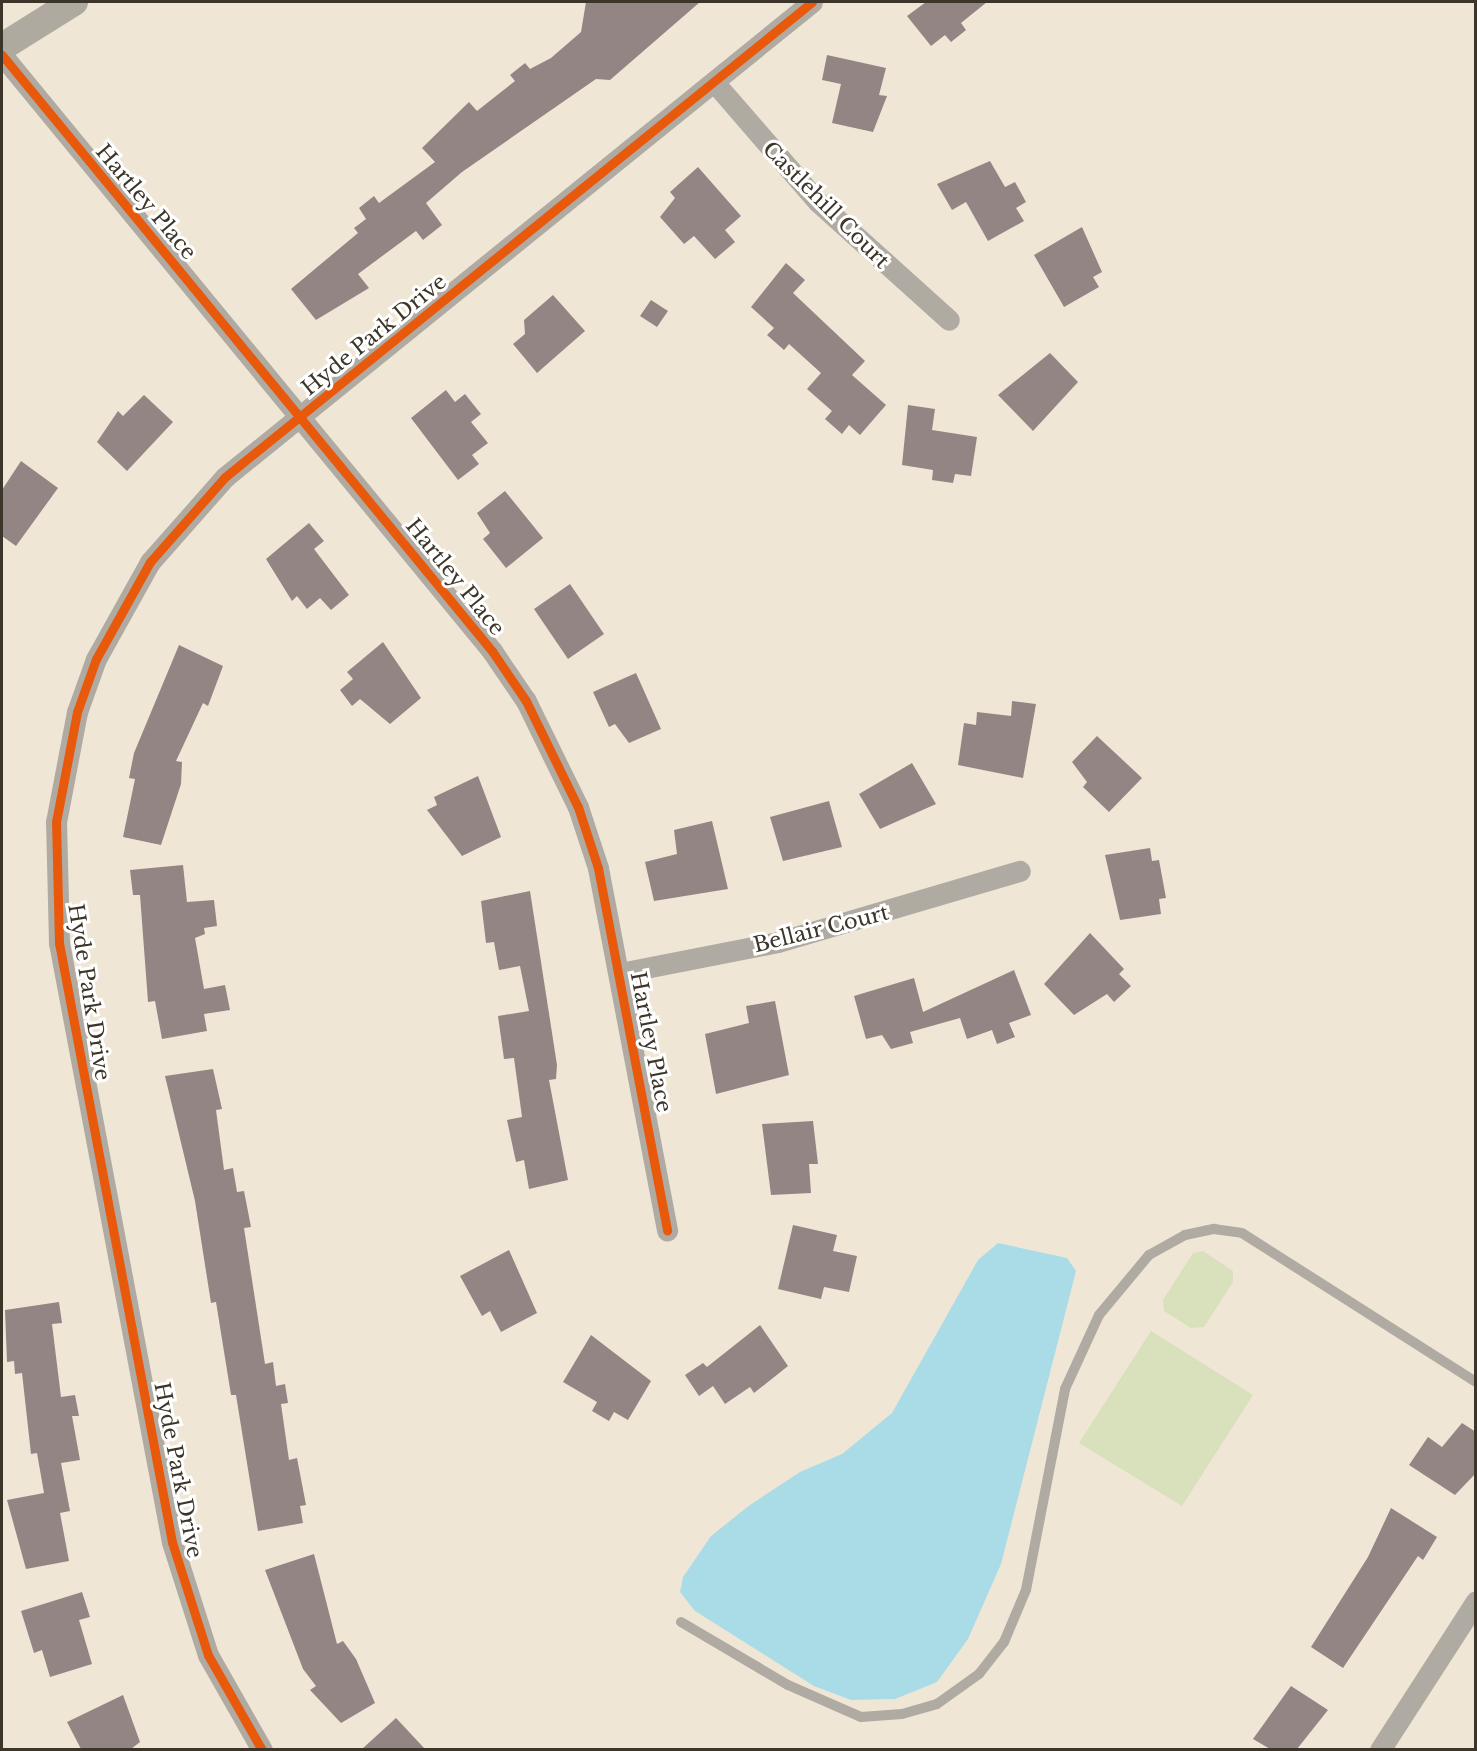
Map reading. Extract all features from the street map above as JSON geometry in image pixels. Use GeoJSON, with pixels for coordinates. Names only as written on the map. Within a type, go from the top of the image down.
{"type":"FeatureCollection","features":[{"type":"Feature","properties":{"kind":"main road"},"geometry":{"type":"LineString","coordinates":[[2,47],[74,2]]}},
{"type":"Feature","properties":{"kind":"street","name":"Hyde Park Drive"},"geometry":{"type":"LineString","coordinates":[[262,1749],[208,1655],[172,1542],[59,943],[56,822],[77,712],[120,609],[190,511],[301,416],[812,2]]}},
{"type":"Feature","properties":{"kind":"street","name":"Hartley Place"},"geometry":{"type":"LineString","coordinates":[[2,55],[492,651],[526,701],[578,807],[598,868],[620,973],[667,1230]]}},
{"type":"Feature","properties":{"kind":"street","name":"Castlehill Court"},"geometry":{"type":"LineString","coordinates":[[714,82],[818,202],[948,320]]}},
{"type":"Feature","properties":{"kind":"street","name":"Bellair Court"},"geometry":{"type":"LineString","coordinates":[[620,973],[778,942],[1020,871]]}},
{"type":"Feature","properties":{"kind":"street"},"geometry":{"type":"LineString","coordinates":[[1380,1749],[1476,1601]]}},
{"type":"Feature","properties":{"kind":"lane"},"geometry":{"type":"LineString","coordinates":[[681,1622],[788,1685],[861,1717],[902,1714],[937,1704],[979,1674],[1004,1642],[1026,1590],[1062,1400],[1099,1315],[1149,1255],[1185,1235],[1214,1229],[1242,1233],[1476,1382]]}},
{"type":"Feature","properties":{"kind":"green space"},"geometry":{"type":"Polygon","coordinates":[[[1203,1251],[1233,1271],[1233,1282],[1204,1327],[1191,1328],[1164,1311],[1163,1300],[1193,1253],[1203,1251]]]}},
{"type":"Feature","properties":{"kind":"green space"},"geometry":{"type":"Polygon","coordinates":[[[1151,1331],[1253,1395],[1182,1506],[1079,1443],[1151,1331]]]}},
{"type":"Feature","properties":{"kind":"water"},"geometry":{"type":"Polygon","coordinates":[[[998,1243],[1067,1258],[1076,1271],[1001,1564],[968,1639],[937,1682],[895,1699],[851,1700],[814,1686],[695,1611],[680,1592],[683,1577],[711,1536],[750,1505],[800,1472],[842,1454],[892,1413],[978,1260],[998,1243]]]}},
{"type":"Feature","properties":{"kind":"building"},"geometry":{"type":"Polygon","coordinates":[[[586,2],[700,2],[610,80],[596,79],[462,172],[426,203],[442,225],[423,240],[416,231],[358,274],[369,288],[316,320],[291,289],[358,233],[354,228],[366,219],[359,208],[374,196],[379,203],[435,162],[422,148],[469,102],[477,111],[515,81],[510,75],[525,63],[530,69],[551,58],[581,32],[586,2]]]}},
{"type":"Feature","properties":{"kind":"building"},"geometry":{"type":"Polygon","coordinates":[[[926,2],[987,2],[961,23],[966,30],[951,42],[945,35],[931,46],[907,16],[926,2]]]}},
{"type":"Feature","properties":{"kind":"building"},"geometry":{"type":"Polygon","coordinates":[[[827,55],[886,68],[879,95],[887,96],[873,132],[832,123],[841,84],[822,80],[827,55]]]}},
{"type":"Feature","properties":{"kind":"building"},"geometry":{"type":"Polygon","coordinates":[[[990,161],[1005,187],[1015,182],[1026,202],[1016,208],[1024,221],[988,241],[966,202],[952,210],[937,184],[990,161]]]}},
{"type":"Feature","properties":{"kind":"building"},"geometry":{"type":"Polygon","coordinates":[[[698,167],[741,216],[725,230],[735,242],[715,259],[694,236],[684,244],[660,217],[675,198],[670,192],[698,167]]]}},
{"type":"Feature","properties":{"kind":"building"},"geometry":{"type":"Polygon","coordinates":[[[1082,227],[1102,272],[1093,277],[1099,287],[1064,307],[1034,255],[1082,227]]]}},
{"type":"Feature","properties":{"kind":"building"},"geometry":{"type":"Polygon","coordinates":[[[786,263],[805,280],[793,293],[865,361],[852,375],[886,405],[860,435],[849,425],[842,434],[825,419],[832,411],[807,389],[821,373],[789,344],[784,350],[767,335],[774,328],[751,307],[786,263]]]}},
{"type":"Feature","properties":{"kind":"building"},"geometry":{"type":"Polygon","coordinates":[[[553,295],[585,331],[537,373],[513,344],[525,334],[524,320],[553,295]]]}},
{"type":"Feature","properties":{"kind":"building"},"geometry":{"type":"Polygon","coordinates":[[[651,300],[668,311],[657,327],[640,316],[651,300]]]}},
{"type":"Feature","properties":{"kind":"building"},"geometry":{"type":"Polygon","coordinates":[[[1050,353],[1078,382],[1033,431],[998,395],[1050,353]]]}},
{"type":"Feature","properties":{"kind":"building"},"geometry":{"type":"Polygon","coordinates":[[[446,390],[455,402],[465,394],[481,414],[471,422],[488,443],[472,455],[479,464],[458,480],[411,418],[446,390]]]}},
{"type":"Feature","properties":{"kind":"building"},"geometry":{"type":"Polygon","coordinates":[[[144,395],[173,422],[127,471],[97,442],[118,411],[123,416],[144,395]]]}},
{"type":"Feature","properties":{"kind":"building"},"geometry":{"type":"Polygon","coordinates":[[[908,405],[935,409],[932,430],[977,437],[971,476],[955,474],[953,483],[932,480],[933,470],[902,465],[908,405]]]}},
{"type":"Feature","properties":{"kind":"building"},"geometry":{"type":"Polygon","coordinates":[[[21,461],[58,488],[16,546],[2,536],[2,490],[21,461]]]}},
{"type":"Feature","properties":{"kind":"building"},"geometry":{"type":"Polygon","coordinates":[[[505,491],[543,538],[506,568],[483,539],[490,533],[477,513],[505,491]]]}},
{"type":"Feature","properties":{"kind":"building"},"geometry":{"type":"Polygon","coordinates":[[[309,523],[324,541],[314,549],[349,595],[331,610],[320,598],[307,609],[297,596],[292,601],[266,559],[309,523]]]}},
{"type":"Feature","properties":{"kind":"building"},"geometry":{"type":"Polygon","coordinates":[[[570,584],[604,634],[568,659],[534,609],[570,584]]]}},
{"type":"Feature","properties":{"kind":"building"},"geometry":{"type":"Polygon","coordinates":[[[383,642],[421,698],[390,724],[360,699],[352,706],[340,690],[353,679],[347,672],[383,642]]]}},
{"type":"Feature","properties":{"kind":"building"},"geometry":{"type":"Polygon","coordinates":[[[179,645],[223,666],[208,706],[203,703],[176,761],[182,762],[181,784],[161,845],[123,837],[135,779],[129,778],[134,753],[179,645]]]}},
{"type":"Feature","properties":{"kind":"building"},"geometry":{"type":"Polygon","coordinates":[[[636,673],[661,729],[629,743],[615,724],[609,727],[593,692],[636,673]]]}},
{"type":"Feature","properties":{"kind":"building"},"geometry":{"type":"Polygon","coordinates":[[[1012,701],[1036,704],[1023,778],[958,765],[964,723],[976,725],[977,712],[1011,716],[1012,701]]]}},
{"type":"Feature","properties":{"kind":"building"},"geometry":{"type":"Polygon","coordinates":[[[1097,736],[1142,778],[1109,812],[1083,787],[1087,782],[1072,762],[1097,736]]]}},
{"type":"Feature","properties":{"kind":"building"},"geometry":{"type":"Polygon","coordinates":[[[912,763],[936,804],[880,829],[859,794],[912,763]]]}},
{"type":"Feature","properties":{"kind":"building"},"geometry":{"type":"Polygon","coordinates":[[[478,776],[501,837],[462,856],[427,810],[437,805],[434,797],[478,776]]]}},
{"type":"Feature","properties":{"kind":"building"},"geometry":{"type":"Polygon","coordinates":[[[829,801],[842,847],[783,861],[770,817],[829,801]]]}},
{"type":"Feature","properties":{"kind":"building"},"geometry":{"type":"Polygon","coordinates":[[[712,821],[728,889],[654,901],[645,862],[677,854],[674,830],[712,821]]]}},
{"type":"Feature","properties":{"kind":"building"},"geometry":{"type":"Polygon","coordinates":[[[1150,848],[1152,861],[1159,860],[1166,898],[1159,899],[1161,914],[1120,920],[1105,855],[1150,848]]]}},
{"type":"Feature","properties":{"kind":"building"},"geometry":{"type":"Polygon","coordinates":[[[183,865],[187,902],[214,900],[217,926],[204,928],[205,934],[195,938],[204,989],[225,985],[230,1010],[204,1014],[207,1031],[162,1039],[155,1001],[148,1002],[140,895],[133,895],[130,870],[183,865]]]}},
{"type":"Feature","properties":{"kind":"building"},"geometry":{"type":"Polygon","coordinates":[[[530,891],[557,1065],[556,1079],[549,1080],[568,1180],[529,1189],[524,1160],[516,1162],[507,1120],[522,1117],[514,1058],[504,1059],[498,1016],[529,1011],[520,966],[499,970],[494,942],[486,943],[481,901],[530,891]]]}},
{"type":"Feature","properties":{"kind":"building"},"geometry":{"type":"Polygon","coordinates":[[[1090,933],[1124,969],[1119,974],[1131,986],[1114,1002],[1107,994],[1074,1015],[1044,984],[1090,933]]]}},
{"type":"Feature","properties":{"kind":"building"},"geometry":{"type":"Polygon","coordinates":[[[1014,970],[1031,1015],[1009,1023],[1015,1037],[997,1044],[992,1030],[967,1039],[960,1018],[910,1032],[913,1043],[891,1049],[882,1035],[866,1039],[854,996],[914,978],[923,1012],[1014,970]]]}},
{"type":"Feature","properties":{"kind":"building"},"geometry":{"type":"Polygon","coordinates":[[[775,1001],[789,1075],[716,1094],[705,1034],[749,1023],[746,1006],[775,1001]]]}},
{"type":"Feature","properties":{"kind":"building"},"geometry":{"type":"Polygon","coordinates":[[[213,1069],[222,1109],[216,1110],[224,1170],[233,1168],[237,1192],[244,1191],[251,1227],[244,1228],[265,1364],[273,1362],[276,1386],[285,1384],[288,1403],[281,1404],[289,1460],[297,1458],[306,1505],[300,1506],[303,1523],[258,1531],[236,1395],[231,1395],[216,1302],[211,1303],[195,1201],[165,1076],[213,1069]]]}},
{"type":"Feature","properties":{"kind":"building"},"geometry":{"type":"Polygon","coordinates":[[[813,1121],[818,1164],[809,1164],[811,1193],[771,1195],[762,1124],[813,1121]]]}},
{"type":"Feature","properties":{"kind":"building"},"geometry":{"type":"Polygon","coordinates":[[[793,1225],[837,1235],[833,1251],[857,1256],[849,1292],[824,1287],[821,1299],[778,1289],[793,1225]]]}},
{"type":"Feature","properties":{"kind":"building"},"geometry":{"type":"Polygon","coordinates":[[[509,1250],[537,1313],[501,1332],[490,1311],[482,1316],[460,1276],[509,1250]]]}},
{"type":"Feature","properties":{"kind":"building"},"geometry":{"type":"Polygon","coordinates":[[[59,1302],[62,1323],[52,1324],[61,1397],[75,1395],[79,1416],[72,1416],[80,1460],[61,1463],[70,1511],[60,1513],[69,1561],[26,1569],[7,1500],[44,1493],[37,1453],[31,1454],[22,1373],[15,1374],[14,1361],[7,1362],[5,1310],[59,1302]]]}},
{"type":"Feature","properties":{"kind":"building"},"geometry":{"type":"Polygon","coordinates":[[[760,1325],[788,1366],[754,1393],[750,1387],[725,1404],[713,1386],[699,1396],[685,1375],[703,1363],[707,1367],[760,1325]]]}},
{"type":"Feature","properties":{"kind":"building"},"geometry":{"type":"Polygon","coordinates":[[[591,1335],[651,1381],[628,1420],[614,1412],[609,1421],[592,1411],[597,1402],[563,1382],[591,1335]]]}},
{"type":"Feature","properties":{"kind":"building"},"geometry":{"type":"Polygon","coordinates":[[[1462,1423],[1476,1432],[1476,1473],[1455,1495],[1409,1465],[1428,1437],[1442,1447],[1462,1423]]]}},
{"type":"Feature","properties":{"kind":"building"},"geometry":{"type":"Polygon","coordinates":[[[1391,1508],[1437,1537],[1423,1560],[1418,1556],[1343,1668],[1311,1647],[1368,1557],[1391,1508]]]}},
{"type":"Feature","properties":{"kind":"building"},"geometry":{"type":"Polygon","coordinates":[[[314,1554],[337,1644],[343,1641],[356,1659],[375,1703],[341,1723],[310,1690],[316,1686],[303,1669],[265,1570],[314,1554]]]}},
{"type":"Feature","properties":{"kind":"building"},"geometry":{"type":"Polygon","coordinates":[[[82,1592],[90,1617],[79,1620],[92,1664],[50,1677],[42,1650],[34,1653],[21,1611],[82,1592]]]}},
{"type":"Feature","properties":{"kind":"building"},"geometry":{"type":"Polygon","coordinates":[[[1291,1686],[1328,1710],[1297,1749],[1270,1749],[1253,1739],[1291,1686]]]}},
{"type":"Feature","properties":{"kind":"building"},"geometry":{"type":"Polygon","coordinates":[[[123,1695],[140,1742],[131,1749],[81,1749],[67,1722],[123,1695]]]}},
{"type":"Feature","properties":{"kind":"building"},"geometry":{"type":"Polygon","coordinates":[[[396,1718],[425,1749],[362,1749],[396,1718]]]}},
{"type":"Feature","properties":{"kind":"cycle path"},"geometry":{"type":"LineString","coordinates":[[262,1750],[208,1655],[172,1542],[59,943],[56,822],[77,712],[96,659],[150,562],[225,477],[812,2]]}},
{"type":"Feature","properties":{"kind":"cycle path"},"geometry":{"type":"LineString","coordinates":[[2,55],[492,651],[526,701],[578,807],[598,868],[667,1230]]}}]}
